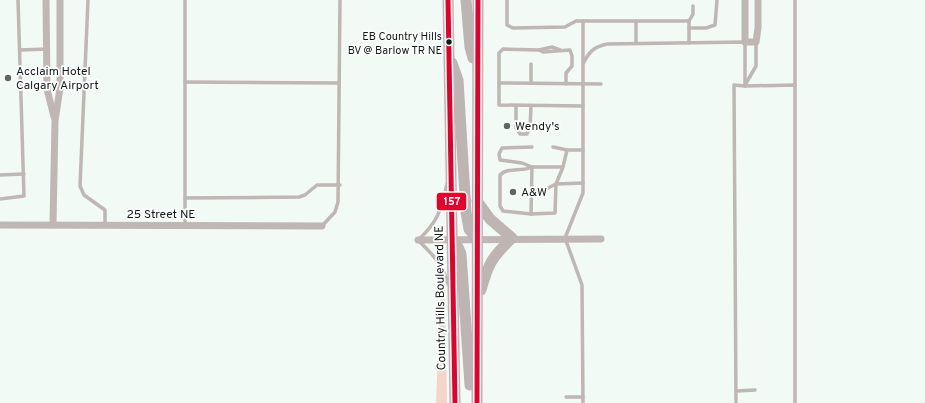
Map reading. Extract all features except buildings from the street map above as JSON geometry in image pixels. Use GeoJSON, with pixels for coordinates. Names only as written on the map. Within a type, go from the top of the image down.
{"type":"FeatureCollection","features":[{"type":"Feature","properties":{"kind":"main road","name":"Country Hills Boulevard NE"},"geometry":{"type":"LineString","coordinates":[[448,0],[455,403]]}},
{"type":"Feature","properties":{"kind":"main road"},"geometry":{"type":"LineString","coordinates":[[466,0],[470,47],[477,70]]}},
{"type":"Feature","properties":{"kind":"main road"},"geometry":{"type":"LineString","coordinates":[[475,403],[477,304],[478,0]]}},
{"type":"Feature","properties":{"kind":"main road"},"geometry":{"type":"LineString","coordinates":[[449,55],[458,80],[466,212],[469,229],[477,239]]}},
{"type":"Feature","properties":{"kind":"main road"},"geometry":{"type":"LineString","coordinates":[[477,201],[490,219],[512,238],[495,254],[487,268],[477,304]]}},
{"type":"Feature","properties":{"kind":"main road"},"geometry":{"type":"LineString","coordinates":[[451,239],[458,247],[461,254],[470,388],[475,403]]}},
{"type":"Feature","properties":{"kind":"street"},"geometry":{"type":"LineString","coordinates":[[46,0],[48,89],[55,122]]}},
{"type":"Feature","properties":{"kind":"street"},"geometry":{"type":"LineString","coordinates":[[53,224],[55,122],[60,88],[60,0]]}},
{"type":"Feature","properties":{"kind":"street"},"geometry":{"type":"LineString","coordinates":[[745,0],[745,42],[756,42],[758,28],[758,0]]}},
{"type":"Feature","properties":{"kind":"street","name":"25 Street NE"},"geometry":{"type":"LineString","coordinates":[[0,225],[322,226]]}},
{"type":"Feature","properties":{"kind":"street"},"geometry":{"type":"LineString","coordinates":[[418,240],[512,238],[601,239]]}},
{"type":"Feature","properties":{"kind":"lane"},"geometry":{"type":"LineString","coordinates":[[0,199],[24,196],[18,0]]}},
{"type":"Feature","properties":{"kind":"lane"},"geometry":{"type":"LineString","coordinates":[[88,0],[80,186],[84,195],[105,210],[105,225]]}},
{"type":"Feature","properties":{"kind":"lane"},"geometry":{"type":"LineString","coordinates":[[185,0],[185,225]]}},
{"type":"Feature","properties":{"kind":"lane"},"geometry":{"type":"LineString","coordinates":[[322,226],[335,212],[340,185],[340,0]]}},
{"type":"Feature","properties":{"kind":"lane"},"geometry":{"type":"LineString","coordinates":[[507,0],[507,25],[510,27],[565,27],[576,21],[583,20],[689,21]]}},
{"type":"Feature","properties":{"kind":"lane"},"geometry":{"type":"LineString","coordinates":[[689,28],[706,28],[715,25],[717,0]]}},
{"type":"Feature","properties":{"kind":"lane"},"geometry":{"type":"LineString","coordinates":[[795,0],[795,403]]}},
{"type":"Feature","properties":{"kind":"lane"},"geometry":{"type":"LineString","coordinates":[[689,43],[689,21],[693,14],[693,6]]}},
{"type":"Feature","properties":{"kind":"lane"},"geometry":{"type":"LineString","coordinates":[[583,20],[582,193],[565,238],[582,285],[583,403]]}},
{"type":"Feature","properties":{"kind":"lane"},"geometry":{"type":"LineString","coordinates":[[636,21],[636,44]]}},
{"type":"Feature","properties":{"kind":"lane"},"geometry":{"type":"LineString","coordinates":[[582,64],[589,53],[596,46],[607,44],[745,42],[745,86]]}},
{"type":"Feature","properties":{"kind":"lane"},"geometry":{"type":"LineString","coordinates":[[745,86],[756,66],[756,42]]}},
{"type":"Feature","properties":{"kind":"lane"},"geometry":{"type":"LineString","coordinates":[[20,50],[47,49]]}},
{"type":"Feature","properties":{"kind":"lane"},"geometry":{"type":"LineString","coordinates":[[566,84],[566,72],[572,66],[572,56],[570,50],[543,52],[539,50],[501,50],[499,54],[499,106],[582,106]]}},
{"type":"Feature","properties":{"kind":"lane"},"geometry":{"type":"LineString","coordinates":[[531,64],[531,83]]}},
{"type":"Feature","properties":{"kind":"lane"},"geometry":{"type":"LineString","coordinates":[[185,82],[339,83]]}},
{"type":"Feature","properties":{"kind":"lane"},"geometry":{"type":"LineString","coordinates":[[499,83],[601,84]]}},
{"type":"Feature","properties":{"kind":"lane"},"geometry":{"type":"LineString","coordinates":[[736,402],[734,85],[795,85]]}},
{"type":"Feature","properties":{"kind":"lane"},"geometry":{"type":"LineString","coordinates":[[516,106],[516,128],[520,134],[527,134],[530,128],[531,106]]}},
{"type":"Feature","properties":{"kind":"lane"},"geometry":{"type":"LineString","coordinates":[[532,147],[502,148],[499,154],[500,160],[522,163],[532,167],[563,167]]}},
{"type":"Feature","properties":{"kind":"lane"},"geometry":{"type":"LineString","coordinates":[[553,147],[567,150],[582,150]]}},
{"type":"Feature","properties":{"kind":"lane"},"geometry":{"type":"LineString","coordinates":[[532,167],[526,170],[507,170],[500,174],[500,206],[503,211],[531,214],[555,213],[556,184],[563,167],[567,150]]}},
{"type":"Feature","properties":{"kind":"lane"},"geometry":{"type":"LineString","coordinates":[[531,214],[532,167]]}},
{"type":"Feature","properties":{"kind":"lane"},"geometry":{"type":"LineString","coordinates":[[450,169],[439,215],[430,229],[418,240],[441,264],[445,272],[453,302]]}},
{"type":"Feature","properties":{"kind":"lane"},"geometry":{"type":"LineString","coordinates":[[0,175],[24,174]]}},
{"type":"Feature","properties":{"kind":"lane"},"geometry":{"type":"LineString","coordinates":[[544,190],[556,184],[582,183]]}},
{"type":"Feature","properties":{"kind":"lane"},"geometry":{"type":"LineString","coordinates":[[185,198],[299,198],[318,185],[340,185]]}},
{"type":"Feature","properties":{"kind":"lane"},"geometry":{"type":"LineString","coordinates":[[531,190],[537,190]]}},
{"type":"Feature","properties":{"kind":"lane"},"geometry":{"type":"LineString","coordinates":[[736,391],[756,390]]}},
{"type":"Feature","properties":{"kind":"lane"},"geometry":{"type":"LineString","coordinates":[[566,397],[583,397]]}},
{"type":"Feature","properties":{"kind":"shaded area"},"geometry":{"type":"Polygon","coordinates":[[[441,274],[445,286],[447,403],[436,403],[441,274]]]}},
{"type":"Feature","properties":{"kind":"transit line","name":"157"},"geometry":{"type":"LineString","coordinates":[[448,0],[455,403]]}},
{"type":"Feature","properties":{"kind":"transit line","name":"157"},"geometry":{"type":"LineString","coordinates":[[477,403],[478,0]]}},
{"type":"Feature","properties":{"kind":"place","name":"EB Country Hills BV @ Barlow TR NE"},"geometry":{"type":"Point","coordinates":[449,42]}},
{"type":"Feature","properties":{"kind":"place","name":"Acclaim Hotel Calgary Airport"},"geometry":{"type":"Point","coordinates":[8,78]}},
{"type":"Feature","properties":{"kind":"place","name":"Wendy's"},"geometry":{"type":"Point","coordinates":[507,126]}},
{"type":"Feature","properties":{"kind":"place","name":"A&W"},"geometry":{"type":"Point","coordinates":[513,192]}}]}
